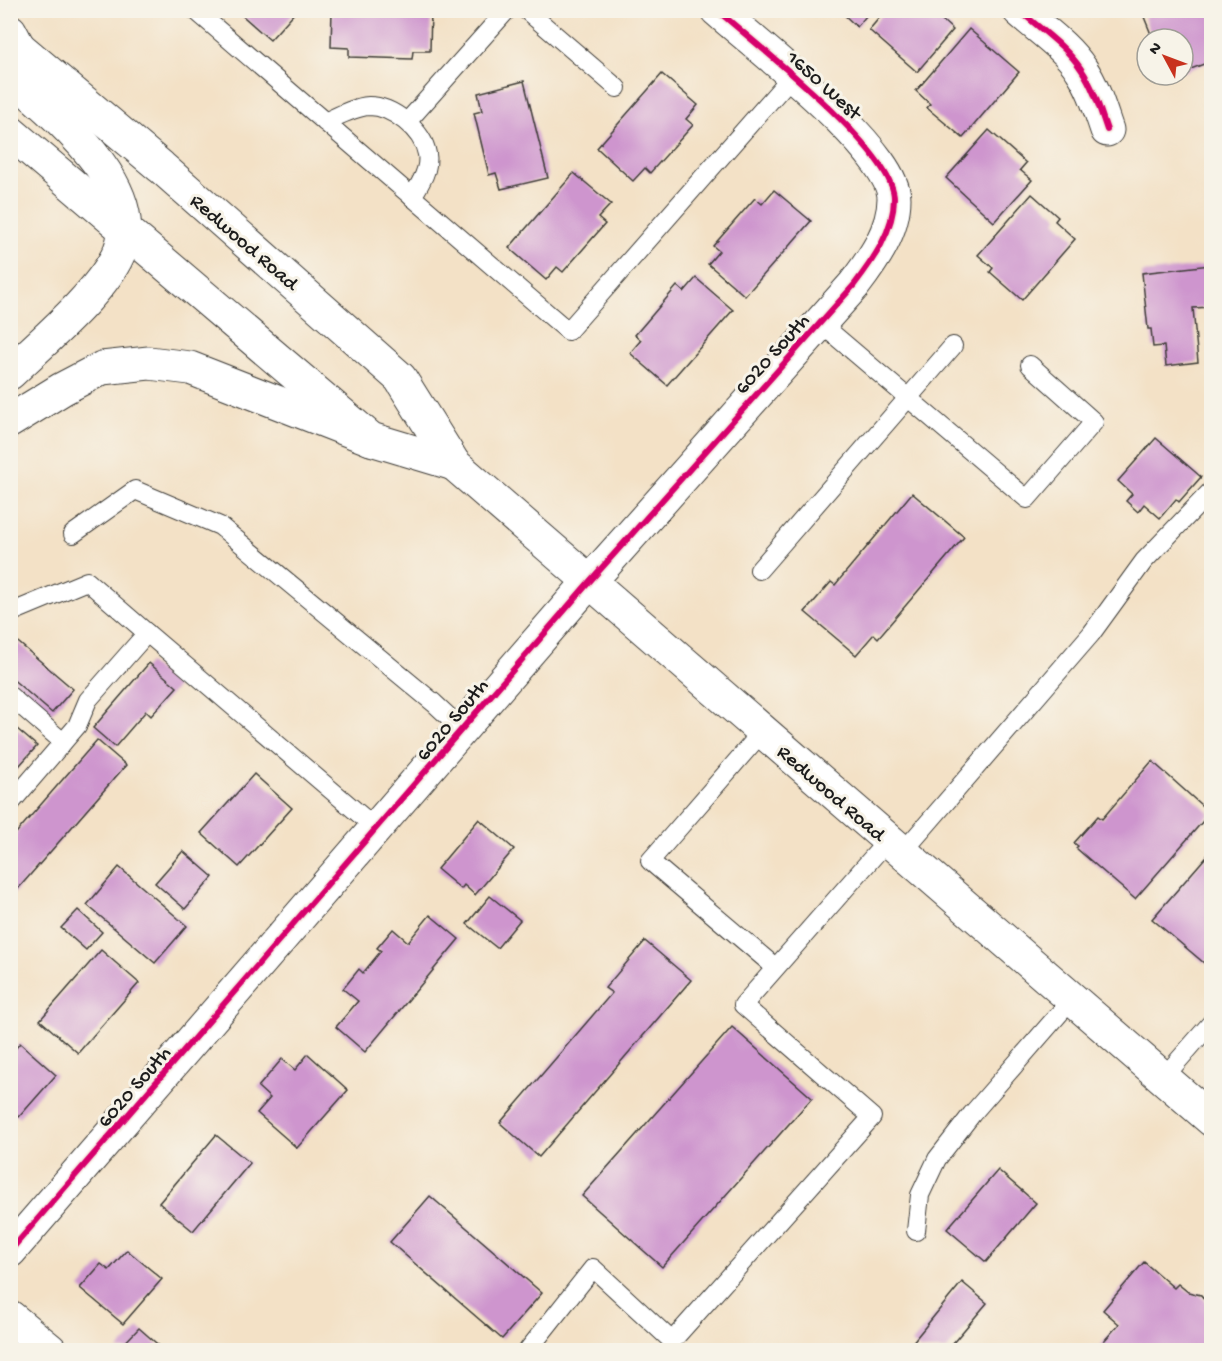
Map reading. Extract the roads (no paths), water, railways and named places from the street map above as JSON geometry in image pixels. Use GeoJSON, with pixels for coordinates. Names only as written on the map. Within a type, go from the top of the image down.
{"type":"FeatureCollection","features":[{"type":"Feature","properties":{"kind":"main road","name":"1650 West"},"geometry":{"type":"LineString","coordinates":[[717,10],[854,132],[886,176],[894,197]]}},
{"type":"Feature","properties":{"kind":"main road"},"geometry":{"type":"LineString","coordinates":[[1019,10],[1065,50],[1081,69],[1095,95],[1107,130]]}},
{"type":"Feature","properties":{"kind":"main road"},"geometry":{"type":"LineString","coordinates":[[10,373],[102,279],[117,258],[125,232],[119,201],[87,146],[13,48]]}},
{"type":"Feature","properties":{"kind":"main road","name":"Redwood Road"},"geometry":{"type":"LineString","coordinates":[[13,48],[160,167],[400,378],[454,464],[1212,1120]]}},
{"type":"Feature","properties":{"kind":"main road","name":"Redwood Road"},"geometry":{"type":"LineString","coordinates":[[10,132],[371,439],[454,464]]}},
{"type":"Feature","properties":{"kind":"main road","name":"6020 South"},"geometry":{"type":"LineString","coordinates":[[10,1251],[378,830],[590,581],[875,258],[885,236],[894,197]]}},
{"type":"Feature","properties":{"kind":"main road"},"geometry":{"type":"LineString","coordinates":[[10,421],[102,368],[149,363],[190,368],[371,439]]}},
{"type":"Feature","properties":{"kind":"main road"},"geometry":{"type":"LineString","coordinates":[[10,1317],[50,1350]]}},
{"type":"Feature","properties":{"kind":"lane"},"geometry":{"type":"LineString","coordinates":[[195,10],[568,331],[792,76]]}},
{"type":"Feature","properties":{"kind":"lane"},"geometry":{"type":"LineString","coordinates":[[407,122],[507,10]]}},
{"type":"Feature","properties":{"kind":"lane"},"geometry":{"type":"LineString","coordinates":[[526,10],[617,88]]}},
{"type":"Feature","properties":{"kind":"lane"},"geometry":{"type":"LineString","coordinates":[[325,122],[347,112],[370,106],[390,112],[407,122],[421,140],[427,154],[425,176],[412,197]]}},
{"type":"Feature","properties":{"kind":"lane"},"geometry":{"type":"LineString","coordinates":[[820,323],[1027,499],[1094,422],[1030,365]]}},
{"type":"Feature","properties":{"kind":"lane"},"geometry":{"type":"LineString","coordinates":[[759,570],[953,346]]}},
{"type":"Feature","properties":{"kind":"lane"},"geometry":{"type":"LineString","coordinates":[[73,534],[135,490],[220,526],[434,703],[463,730]]}},
{"type":"Feature","properties":{"kind":"lane"},"geometry":{"type":"LineString","coordinates":[[528,1350],[593,1268],[672,1341],[872,1117],[743,1005],[775,967],[895,846],[1090,634],[1144,561],[1212,490]]}},
{"type":"Feature","properties":{"kind":"lane"},"geometry":{"type":"LineString","coordinates":[[10,613],[87,581],[378,830]]}},
{"type":"Feature","properties":{"kind":"lane"},"geometry":{"type":"LineString","coordinates":[[10,804],[77,726],[88,700],[147,633]]}},
{"type":"Feature","properties":{"kind":"lane"},"geometry":{"type":"LineString","coordinates":[[10,696],[63,742]]}},
{"type":"Feature","properties":{"kind":"lane"},"geometry":{"type":"LineString","coordinates":[[762,732],[650,861],[775,967]]}},
{"type":"Feature","properties":{"kind":"lane"},"geometry":{"type":"LineString","coordinates":[[916,1231],[920,1195],[937,1159],[972,1114],[1072,999]]}},
{"type":"Feature","properties":{"kind":"lane"},"geometry":{"type":"LineString","coordinates":[[1163,1078],[1212,1022]]}}]}
